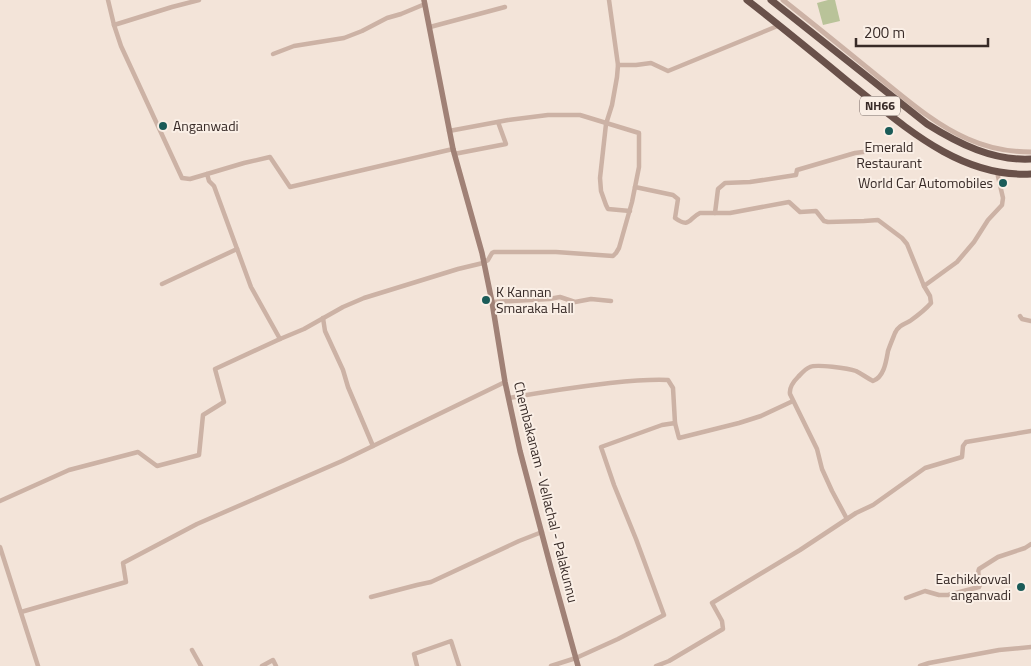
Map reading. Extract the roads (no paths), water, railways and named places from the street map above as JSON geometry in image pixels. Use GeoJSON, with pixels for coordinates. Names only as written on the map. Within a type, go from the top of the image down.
{"type":"FeatureCollection","features":[{"type":"Feature","properties":{"kind":"highway","name":"NH66"},"geometry":{"type":"LineString","coordinates":[[747,0],[915,134],[936,148],[961,160],[997,172],[1031,174]]}},
{"type":"Feature","properties":{"kind":"highway","name":"NH66"},"geometry":{"type":"LineString","coordinates":[[771,0],[927,124],[948,137],[988,154],[1006,158],[1031,159]]}},
{"type":"Feature","properties":{"kind":"main road","name":"Chembakanam - Vellachal - Palakunnu"},"geometry":{"type":"LineString","coordinates":[[424,2],[448,131],[479,241],[492,302],[505,382],[520,451],[578,666]]}},
{"type":"Feature","properties":{"kind":"street"},"geometry":{"type":"LineString","coordinates":[[108,0],[121,46],[182,178],[190,179],[270,157],[290,187],[453,152],[506,144],[498,122]]}},
{"type":"Feature","properties":{"kind":"street"},"geometry":{"type":"LineString","coordinates":[[114,25],[199,0]]}},
{"type":"Feature","properties":{"kind":"street"},"geometry":{"type":"LineString","coordinates":[[609,0],[618,65],[612,105],[606,124],[600,178],[601,190],[608,209],[630,211]]}},
{"type":"Feature","properties":{"kind":"street"},"geometry":{"type":"LineString","coordinates":[[783,0],[899,94],[955,133],[969,140],[1001,150],[1031,152]]}},
{"type":"Feature","properties":{"kind":"street"},"geometry":{"type":"LineString","coordinates":[[273,54],[294,46],[344,38],[387,18],[401,14],[424,2]]}},
{"type":"Feature","properties":{"kind":"street"},"geometry":{"type":"LineString","coordinates":[[430,27],[505,7]]}},
{"type":"Feature","properties":{"kind":"street"},"geometry":{"type":"LineString","coordinates":[[618,65],[651,63],[668,71],[780,25]]}},
{"type":"Feature","properties":{"kind":"street"},"geometry":{"type":"LineString","coordinates":[[0,500],[69,470],[138,452],[157,466],[198,455],[203,415],[224,402],[215,369],[304,329],[343,307],[364,298],[483,263],[494,252],[556,252],[612,256],[620,248],[639,167],[639,133],[580,115],[548,114],[448,131]]}},
{"type":"Feature","properties":{"kind":"street"},"geometry":{"type":"LineString","coordinates":[[715,213],[718,189],[725,183],[750,182],[796,175],[797,170],[855,153],[871,151]]}},
{"type":"Feature","properties":{"kind":"street"},"geometry":{"type":"LineString","coordinates":[[924,286],[957,262],[974,242],[988,220],[1002,205],[1003,198],[997,172]]}},
{"type":"Feature","properties":{"kind":"street"},"geometry":{"type":"LineString","coordinates":[[207,174],[209,181],[214,186],[251,287],[280,339]]}},
{"type":"Feature","properties":{"kind":"street"},"geometry":{"type":"LineString","coordinates":[[635,187],[673,195],[678,199],[674,218],[683,223],[691,221],[700,213],[730,213],[789,202],[800,212],[816,211],[824,221],[828,222],[878,220],[907,244],[930,296],[931,303],[896,330],[886,362],[877,379],[873,381],[856,371],[847,369],[810,366],[789,390],[817,450],[822,469],[847,520]]}},
{"type":"Feature","properties":{"kind":"street"},"geometry":{"type":"LineString","coordinates":[[162,284],[237,249]]}},
{"type":"Feature","properties":{"kind":"street"},"geometry":{"type":"LineString","coordinates":[[492,302],[549,299],[560,296],[575,302],[591,299],[611,301]]}},
{"type":"Feature","properties":{"kind":"street"},"geometry":{"type":"LineString","coordinates":[[1020,316],[1022,319],[1031,321]]}},
{"type":"Feature","properties":{"kind":"street"},"geometry":{"type":"LineString","coordinates":[[323,318],[325,332],[343,370],[348,387],[373,446]]}},
{"type":"Feature","properties":{"kind":"street"},"geometry":{"type":"LineString","coordinates":[[509,398],[550,390],[594,385],[654,379],[668,380],[673,388],[675,422],[679,438],[761,416],[793,401]]}},
{"type":"Feature","properties":{"kind":"street"},"geometry":{"type":"LineString","coordinates":[[21,612],[126,582],[123,563],[197,524],[342,461],[505,382]]}},
{"type":"Feature","properties":{"kind":"street"},"geometry":{"type":"LineString","coordinates":[[551,666],[576,658],[664,615],[601,447],[675,422]]}},
{"type":"Feature","properties":{"kind":"street"},"geometry":{"type":"LineString","coordinates":[[656,666],[669,661],[723,629],[722,621],[712,603],[800,550],[856,513],[873,505],[925,468],[962,456],[963,446],[966,442],[1031,431]]}},
{"type":"Feature","properties":{"kind":"street"},"geometry":{"type":"LineString","coordinates":[[371,597],[432,582],[542,532]]}},
{"type":"Feature","properties":{"kind":"street"},"geometry":{"type":"LineString","coordinates":[[906,598],[925,591],[939,595],[948,595],[979,587],[979,568],[998,557],[1025,548],[1031,544]]}},
{"type":"Feature","properties":{"kind":"street"},"geometry":{"type":"LineString","coordinates":[[0,547],[38,666]]}},
{"type":"Feature","properties":{"kind":"street"},"geometry":{"type":"LineString","coordinates":[[418,666],[414,654],[451,641],[459,666]]}},
{"type":"Feature","properties":{"kind":"street"},"geometry":{"type":"LineString","coordinates":[[920,666],[998,650],[1031,647]]}},
{"type":"Feature","properties":{"kind":"street"},"geometry":{"type":"LineString","coordinates":[[192,650],[201,666]]}},
{"type":"Feature","properties":{"kind":"street"},"geometry":{"type":"LineString","coordinates":[[262,666],[273,660],[276,666]]}},
{"type":"Feature","properties":{"kind":"place","name":"Anganwadi"},"geometry":{"type":"Point","coordinates":[163,126]}},
{"type":"Feature","properties":{"kind":"place","name":"Emerald Restaurant"},"geometry":{"type":"Point","coordinates":[889,131]}},
{"type":"Feature","properties":{"kind":"place","name":"World Car Automobiles"},"geometry":{"type":"Point","coordinates":[1003,183]}},
{"type":"Feature","properties":{"kind":"place","name":"K Kannan Smaraka Hall"},"geometry":{"type":"Point","coordinates":[486,300]}},
{"type":"Feature","properties":{"kind":"place","name":"Eachikkovval anganvadi"},"geometry":{"type":"Point","coordinates":[1021,587]}}]}
